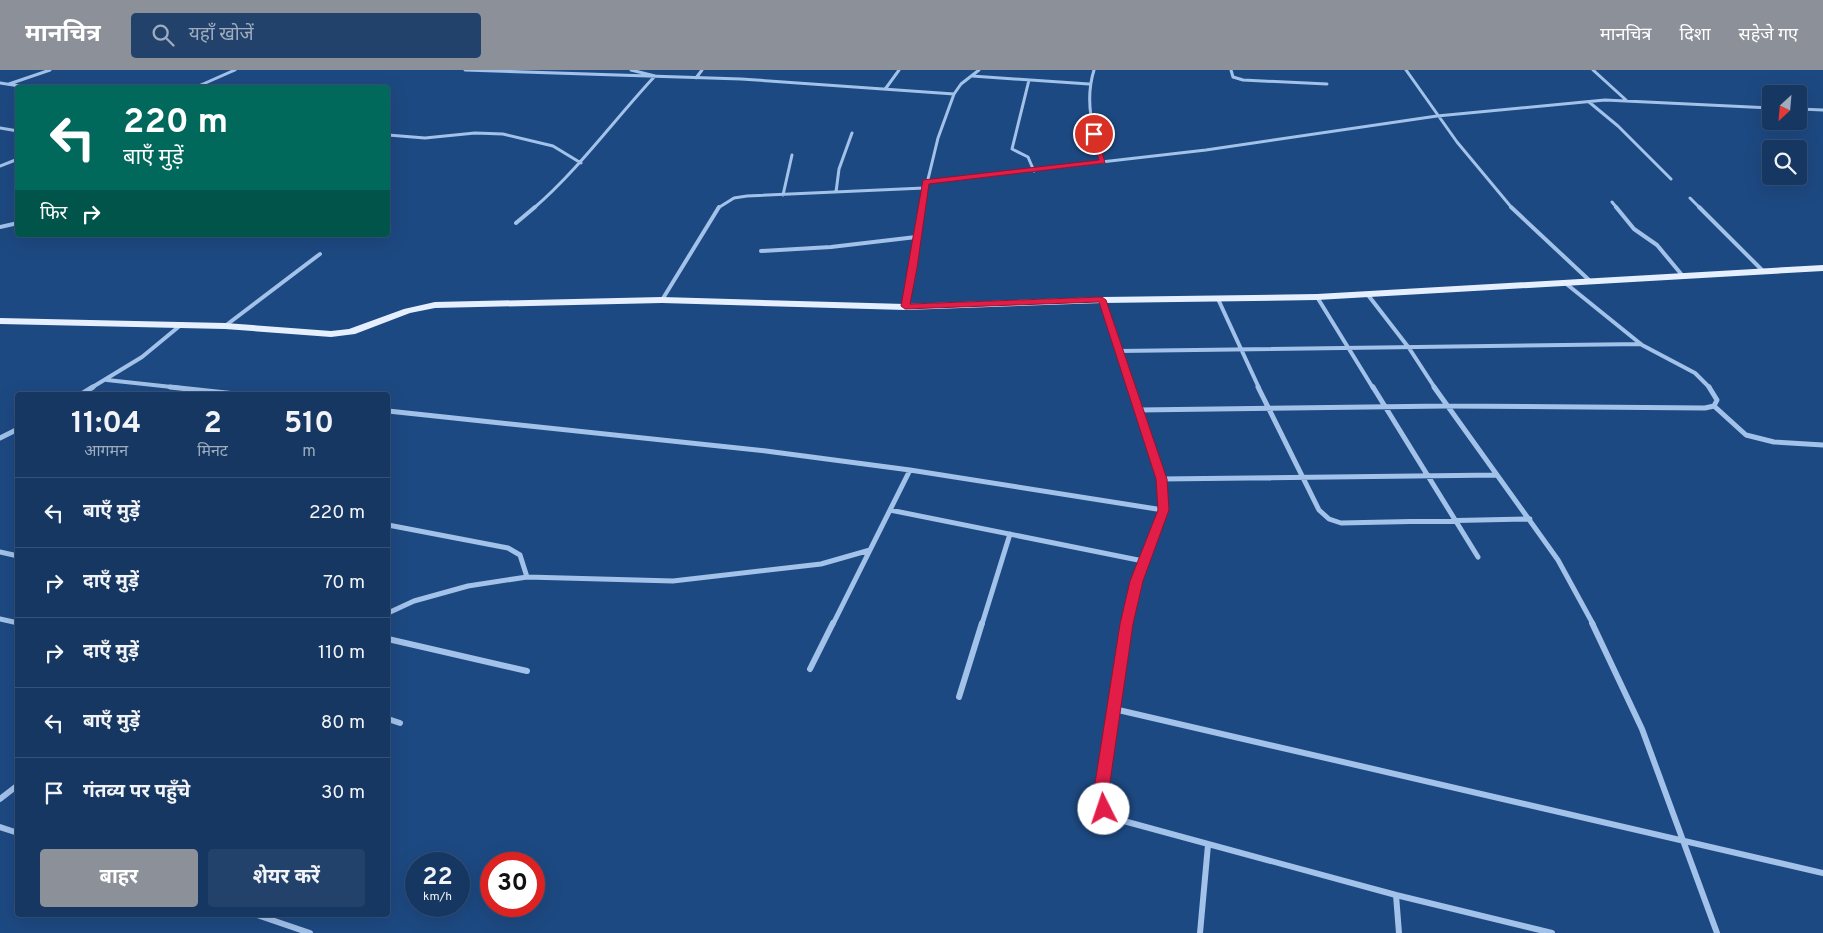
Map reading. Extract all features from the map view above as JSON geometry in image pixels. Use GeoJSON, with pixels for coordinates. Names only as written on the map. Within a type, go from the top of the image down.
{"type":"FeatureCollection","features":[{"type":"Feature","properties":{"kind":"main road"},"geometry":{"type":"LineString","coordinates":[[0,321],[182,324],[332,334],[351,332],[407,311],[435,305],[662,300],[905,306],[1102,300],[1316,297],[1823,268]]}},
{"type":"Feature","properties":{"kind":"street"},"geometry":{"type":"LineString","coordinates":[[9,84],[50,70]]}},
{"type":"Feature","properties":{"kind":"street"},"geometry":{"type":"LineString","coordinates":[[201,85],[235,70]]}},
{"type":"Feature","properties":{"kind":"street"},"geometry":{"type":"LineString","coordinates":[[465,70],[696,78],[886,88],[954,94]]}},
{"type":"Feature","properties":{"kind":"street"},"geometry":{"type":"LineString","coordinates":[[631,70],[655,76]]}},
{"type":"Feature","properties":{"kind":"street"},"geometry":{"type":"LineString","coordinates":[[696,78],[702,70]]}},
{"type":"Feature","properties":{"kind":"street"},"geometry":{"type":"LineString","coordinates":[[886,88],[899,70]]}},
{"type":"Feature","properties":{"kind":"street"},"geometry":{"type":"LineString","coordinates":[[905,306],[913,268],[924,188],[938,138],[954,94],[961,84],[979,70]]}},
{"type":"Feature","properties":{"kind":"street"},"geometry":{"type":"LineString","coordinates":[[1094,70],[1089,84],[1090,112],[1094,134],[1103,162]]}},
{"type":"Feature","properties":{"kind":"street"},"geometry":{"type":"LineString","coordinates":[[1231,70],[1233,77],[1243,80],[1327,84]]}},
{"type":"Feature","properties":{"kind":"street"},"geometry":{"type":"LineString","coordinates":[[1406,70],[1436,116],[1515,211],[1589,280]]}},
{"type":"Feature","properties":{"kind":"street"},"geometry":{"type":"LineString","coordinates":[[1593,70],[1626,100]]}},
{"type":"Feature","properties":{"kind":"street"},"geometry":{"type":"LineString","coordinates":[[516,223],[556,189],[581,163],[621,113],[655,76]]}},
{"type":"Feature","properties":{"kind":"street"},"geometry":{"type":"LineString","coordinates":[[971,76],[1089,84]]}},
{"type":"Feature","properties":{"kind":"street"},"geometry":{"type":"LineString","coordinates":[[1029,80],[1012,149],[1028,157],[1034,170]]}},
{"type":"Feature","properties":{"kind":"street"},"geometry":{"type":"LineString","coordinates":[[0,83],[15,85]]}},
{"type":"Feature","properties":{"kind":"street"},"geometry":{"type":"LineString","coordinates":[[926,182],[1206,150],[1436,116],[1588,102],[1626,100],[1762,108]]}},
{"type":"Feature","properties":{"kind":"street"},"geometry":{"type":"LineString","coordinates":[[1588,102],[1618,126],[1671,179]]}},
{"type":"Feature","properties":{"kind":"street"},"geometry":{"type":"LineString","coordinates":[[1808,109],[1823,110]]}},
{"type":"Feature","properties":{"kind":"street"},"geometry":{"type":"LineString","coordinates":[[0,128],[15,130]]}},
{"type":"Feature","properties":{"kind":"street"},"geometry":{"type":"LineString","coordinates":[[390,135],[425,138],[475,133],[503,134],[553,146],[581,163]]}},
{"type":"Feature","properties":{"kind":"street"},"geometry":{"type":"LineString","coordinates":[[836,192],[839,169],[852,133]]}},
{"type":"Feature","properties":{"kind":"street"},"geometry":{"type":"LineString","coordinates":[[783,194],[792,155]]}},
{"type":"Feature","properties":{"kind":"street"},"geometry":{"type":"LineString","coordinates":[[0,166],[15,160]]}},
{"type":"Feature","properties":{"kind":"street"},"geometry":{"type":"LineString","coordinates":[[662,300],[719,206],[734,198],[924,188]]}},
{"type":"Feature","properties":{"kind":"street"},"geometry":{"type":"LineString","coordinates":[[1690,198],[1763,271]]}},
{"type":"Feature","properties":{"kind":"street"},"geometry":{"type":"LineString","coordinates":[[1612,202],[1634,229],[1657,244],[1682,275]]}},
{"type":"Feature","properties":{"kind":"street"},"geometry":{"type":"LineString","coordinates":[[0,227],[15,224]]}},
{"type":"Feature","properties":{"kind":"street"},"geometry":{"type":"LineString","coordinates":[[761,251],[840,246],[916,237]]}},
{"type":"Feature","properties":{"kind":"street"},"geometry":{"type":"LineString","coordinates":[[225,326],[320,254]]}},
{"type":"Feature","properties":{"kind":"street"},"geometry":{"type":"LineString","coordinates":[[1563,282],[1641,344],[1700,377],[1714,393],[1717,400],[1714,406]]}},
{"type":"Feature","properties":{"kind":"street"},"geometry":{"type":"LineString","coordinates":[[1368,295],[1409,348],[1446,406],[1530,519],[1558,560],[1589,616],[1642,729],[1717,933]]}},
{"type":"Feature","properties":{"kind":"street"},"geometry":{"type":"LineString","coordinates":[[1316,297],[1478,557]]}},
{"type":"Feature","properties":{"kind":"street"},"geometry":{"type":"LineString","coordinates":[[1218,299],[1268,408],[1319,510],[1331,521],[1341,523],[1530,519]]}},
{"type":"Feature","properties":{"kind":"street"},"geometry":{"type":"LineString","coordinates":[[1102,300],[1161,479],[1163,510],[1157,530],[1143,561],[1126,624],[1100,796],[1104,809],[1120,820],[1396,895],[1552,933]]}},
{"type":"Feature","properties":{"kind":"street"},"geometry":{"type":"LineString","coordinates":[[85,392],[142,356],[182,324]]}},
{"type":"Feature","properties":{"kind":"street"},"geometry":{"type":"LineString","coordinates":[[1119,351],[1641,344]]}},
{"type":"Feature","properties":{"kind":"street"},"geometry":{"type":"LineString","coordinates":[[107,380],[217,392]]}},
{"type":"Feature","properties":{"kind":"street"},"geometry":{"type":"LineString","coordinates":[[1139,410],[1446,406],[1705,408],[1714,406]]}},
{"type":"Feature","properties":{"kind":"street"},"geometry":{"type":"LineString","coordinates":[[1714,406],[1746,435],[1774,442],[1823,445]]}},
{"type":"Feature","properties":{"kind":"street"},"geometry":{"type":"LineString","coordinates":[[390,412],[756,450],[910,470],[1163,510]]}},
{"type":"Feature","properties":{"kind":"street"},"geometry":{"type":"LineString","coordinates":[[0,438],[15,430]]}},
{"type":"Feature","properties":{"kind":"street"},"geometry":{"type":"LineString","coordinates":[[810,669],[910,470]]}},
{"type":"Feature","properties":{"kind":"street"},"geometry":{"type":"LineString","coordinates":[[1161,479],[1497,475]]}},
{"type":"Feature","properties":{"kind":"street"},"geometry":{"type":"LineString","coordinates":[[890,510],[1143,561]]}},
{"type":"Feature","properties":{"kind":"street"},"geometry":{"type":"LineString","coordinates":[[390,525],[508,548],[520,555],[527,577]]}},
{"type":"Feature","properties":{"kind":"street"},"geometry":{"type":"LineString","coordinates":[[959,697],[1010,534]]}},
{"type":"Feature","properties":{"kind":"street"},"geometry":{"type":"LineString","coordinates":[[390,612],[414,601],[468,586],[527,577],[673,581],[821,564],[870,550]]}},
{"type":"Feature","properties":{"kind":"street"},"geometry":{"type":"LineString","coordinates":[[0,552],[15,555]]}},
{"type":"Feature","properties":{"kind":"street"},"geometry":{"type":"LineString","coordinates":[[0,618],[15,622]]}},
{"type":"Feature","properties":{"kind":"street"},"geometry":{"type":"LineString","coordinates":[[390,639],[527,671]]}},
{"type":"Feature","properties":{"kind":"street"},"geometry":{"type":"LineString","coordinates":[[1114,709],[1684,840],[1823,874]]}},
{"type":"Feature","properties":{"kind":"street"},"geometry":{"type":"LineString","coordinates":[[390,720],[400,723]]}},
{"type":"Feature","properties":{"kind":"street"},"geometry":{"type":"LineString","coordinates":[[0,799],[15,787]]}},
{"type":"Feature","properties":{"kind":"street"},"geometry":{"type":"LineString","coordinates":[[0,827],[15,832]]}},
{"type":"Feature","properties":{"kind":"street"},"geometry":{"type":"LineString","coordinates":[[1200,933],[1208,844]]}},
{"type":"Feature","properties":{"kind":"street"},"geometry":{"type":"LineString","coordinates":[[1396,895],[1399,933]]}},
{"type":"Feature","properties":{"kind":"street"},"geometry":{"type":"LineString","coordinates":[[263,917],[310,933]]}},
{"type":"Feature","properties":{"kind":"route"},"geometry":{"type":"LineString","coordinates":[[1094,134],[1103,162],[926,182],[916,237],[913,268],[905,306],[1102,300],[1161,479],[1163,510],[1157,530],[1136,581],[1126,624],[1100,796],[1104,809]]}}]}
